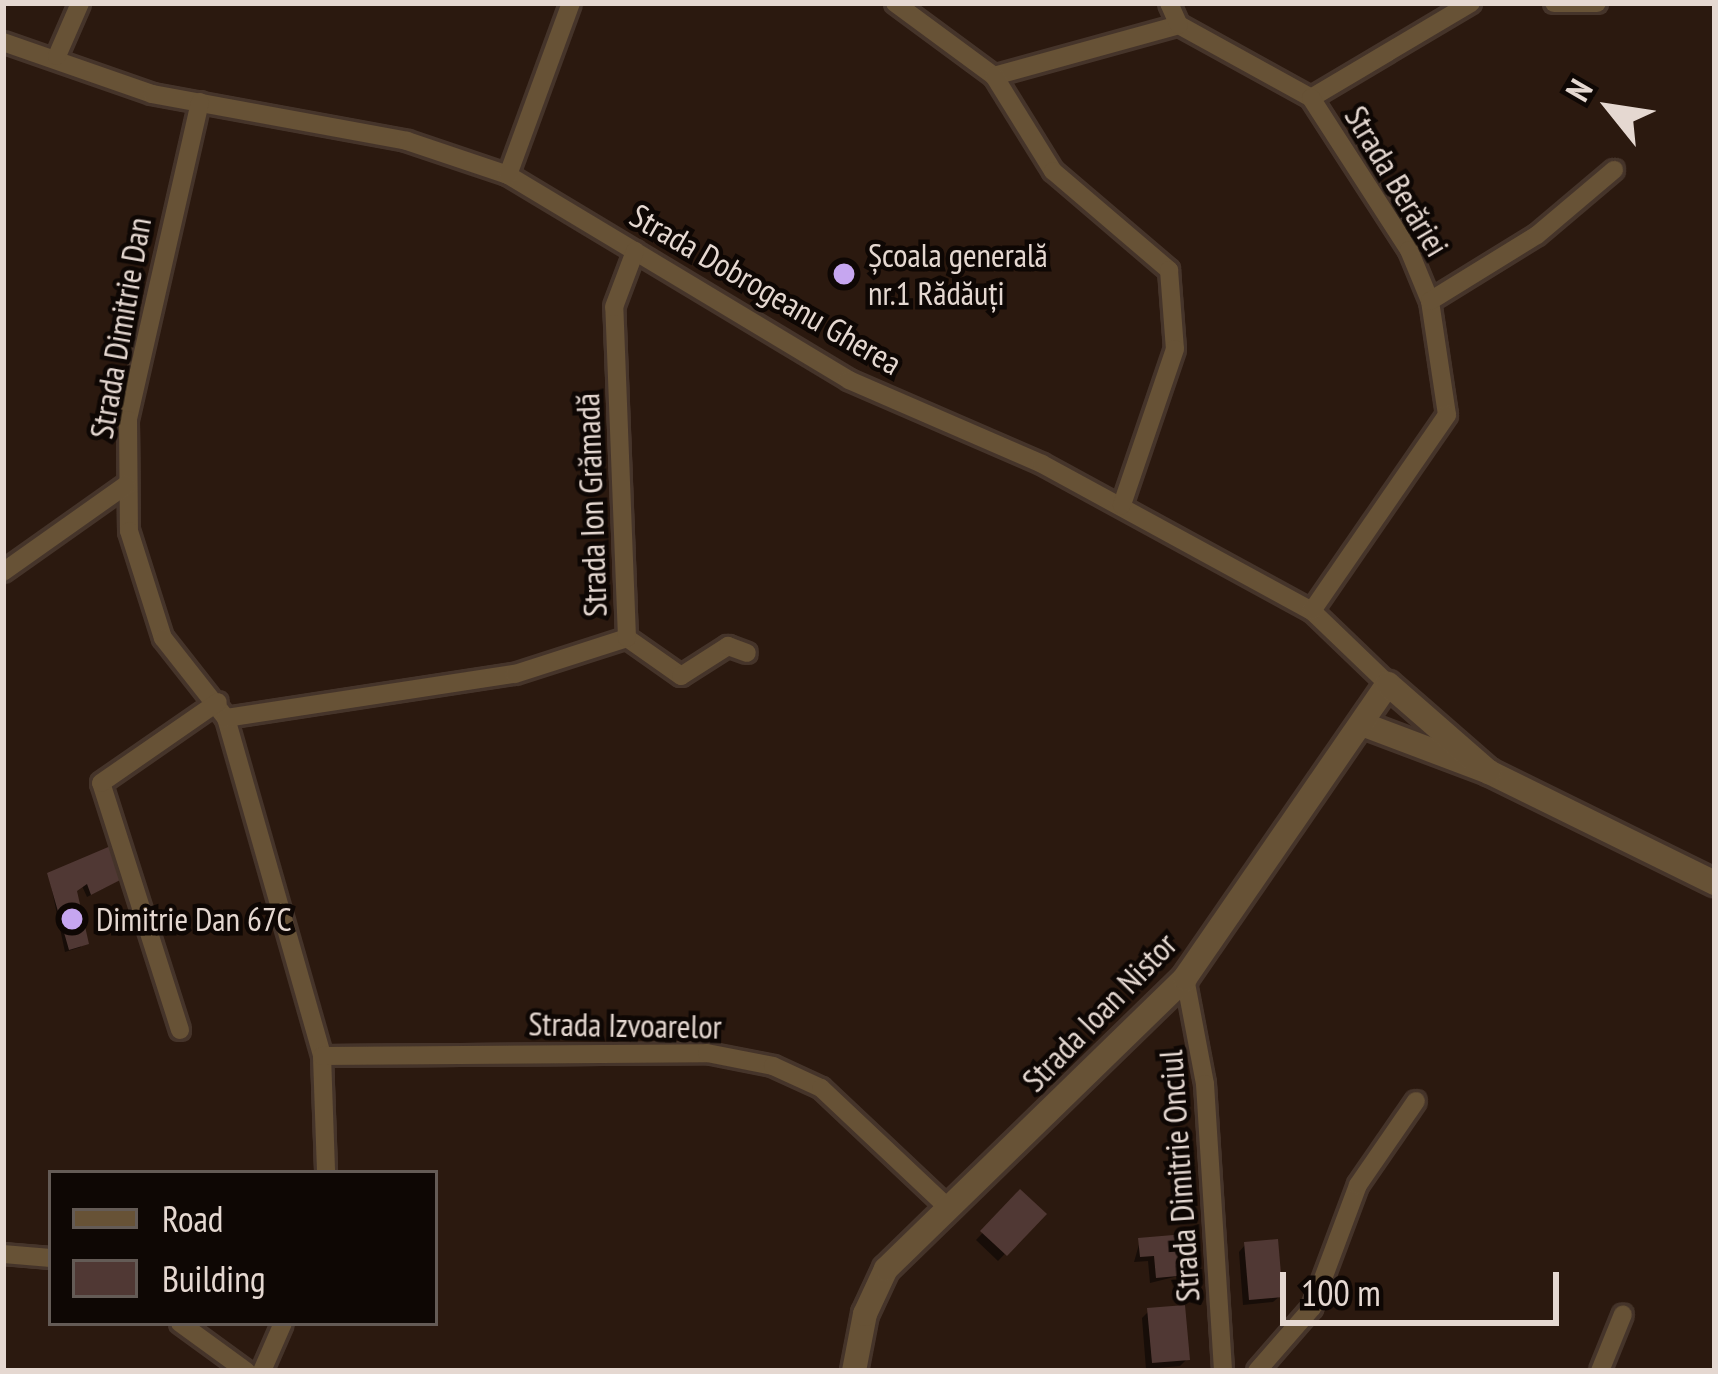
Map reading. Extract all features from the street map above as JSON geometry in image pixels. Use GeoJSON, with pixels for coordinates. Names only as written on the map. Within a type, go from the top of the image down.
{"type":"FeatureCollection","features":[{"type":"Feature","properties":{"kind":"street"},"geometry":{"type":"LineString","coordinates":[[57,56],[80,3]]}},
{"type":"Feature","properties":{"kind":"street"},"geometry":{"type":"LineString","coordinates":[[508,175],[571,3]]}},
{"type":"Feature","properties":{"kind":"street"},"geometry":{"type":"LineString","coordinates":[[895,3],[994,76],[1053,171],[1169,270],[1175,349],[1121,505]]}},
{"type":"Feature","properties":{"kind":"street"},"geometry":{"type":"LineString","coordinates":[[1169,3],[1179,25],[1311,98],[1471,3]]}},
{"type":"Feature","properties":{"kind":"street"},"geometry":{"type":"LineString","coordinates":[[1554,3],[1597,3]]}},
{"type":"Feature","properties":{"kind":"street"},"geometry":{"type":"LineString","coordinates":[[994,76],[1179,25]]}},
{"type":"Feature","properties":{"kind":"street","name":"Strada Dobrogeanu Gherea"},"geometry":{"type":"LineString","coordinates":[[3,42],[57,56],[152,94],[406,141],[508,175],[850,380],[1121,505],[1312,611],[1388,685],[1489,772]]}},
{"type":"Feature","properties":{"kind":"street","name":"Strada Berăriei"},"geometry":{"type":"LineString","coordinates":[[1311,98],[1409,250],[1430,301],[1446,394],[1441,435],[1312,611]]}},
{"type":"Feature","properties":{"kind":"street","name":"Strada Dimitrie Dan"},"geometry":{"type":"LineString","coordinates":[[200,102],[128,420],[128,531],[152,613],[179,664],[222,710],[322,1056],[326,1170]]}},
{"type":"Feature","properties":{"kind":"street"},"geometry":{"type":"LineString","coordinates":[[1430,301],[1537,235],[1614,170]]}},
{"type":"Feature","properties":{"kind":"street","name":"Strada Ion Grămadă"},"geometry":{"type":"LineString","coordinates":[[222,710],[514,674],[627,638],[614,307],[634,251]]}},
{"type":"Feature","properties":{"kind":"street"},"geometry":{"type":"LineString","coordinates":[[3,572],[126,485]]}},
{"type":"Feature","properties":{"kind":"street"},"geometry":{"type":"LineString","coordinates":[[627,638],[681,676],[728,646],[747,653]]}},
{"type":"Feature","properties":{"kind":"street","name":"Strada Ioan Nistor"},"geometry":{"type":"LineString","coordinates":[[854,1371],[865,1314],[886,1269],[1185,978],[1388,685]]}},
{"type":"Feature","properties":{"kind":"street"},"geometry":{"type":"LineString","coordinates":[[180,1030],[101,784],[222,710]]}},
{"type":"Feature","properties":{"kind":"street","name":"Strada Dobrogeanu Gherea"},"geometry":{"type":"LineString","coordinates":[[1362,724],[1489,772],[1715,884]]}},
{"type":"Feature","properties":{"kind":"street","name":"Strada Dimitrie Onciul"},"geometry":{"type":"LineString","coordinates":[[1185,978],[1211,1145],[1223,1371]]}},
{"type":"Feature","properties":{"kind":"street","name":"Strada Izvoarelor"},"geometry":{"type":"LineString","coordinates":[[322,1056],[707,1053],[773,1066],[821,1088],[946,1207]]}},
{"type":"Feature","properties":{"kind":"street"},"geometry":{"type":"LineString","coordinates":[[1257,1371],[1312,1308],[1358,1185],[1416,1101]]}},
{"type":"Feature","properties":{"kind":"street"},"geometry":{"type":"LineString","coordinates":[[3,1254],[48,1258]]}},
{"type":"Feature","properties":{"kind":"street"},"geometry":{"type":"LineString","coordinates":[[1600,1371],[1623,1314]]}},
{"type":"Feature","properties":{"kind":"street"},"geometry":{"type":"LineString","coordinates":[[184,1326],[246,1371]]}},
{"type":"Feature","properties":{"kind":"street"},"geometry":{"type":"LineString","coordinates":[[262,1371],[282,1326]]}},
{"type":"Feature","properties":{"kind":"building","name":"Dimitrie Dan 67C"},"geometry":{"type":"Polygon","coordinates":[[[113,845],[126,877],[91,895],[87,884],[77,891],[89,944],[69,950],[47,873],[113,845]]]}},
{"type":"Feature","properties":{"kind":"building"},"geometry":{"type":"Polygon","coordinates":[[[1020,1189],[1047,1214],[1007,1256],[980,1231],[1020,1189]]]}},
{"type":"Feature","properties":{"kind":"building"},"geometry":{"type":"Polygon","coordinates":[[[1185,1234],[1189,1275],[1156,1278],[1154,1256],[1140,1257],[1138,1238],[1185,1234]]]}},
{"type":"Feature","properties":{"kind":"building"},"geometry":{"type":"Polygon","coordinates":[[[1278,1239],[1283,1297],[1249,1300],[1244,1242],[1278,1239]]]}},
{"type":"Feature","properties":{"kind":"building"},"geometry":{"type":"Polygon","coordinates":[[[1185,1305],[1190,1360],[1152,1363],[1147,1308],[1185,1305]]]}},
{"type":"Feature","properties":{"kind":"place","name":"Școala generală nr.1 Rădăuți"},"geometry":{"type":"Point","coordinates":[844,274]}},
{"type":"Feature","properties":{"kind":"place","name":"Dimitrie Dan 67C"},"geometry":{"type":"Point","coordinates":[72,919]}}]}
